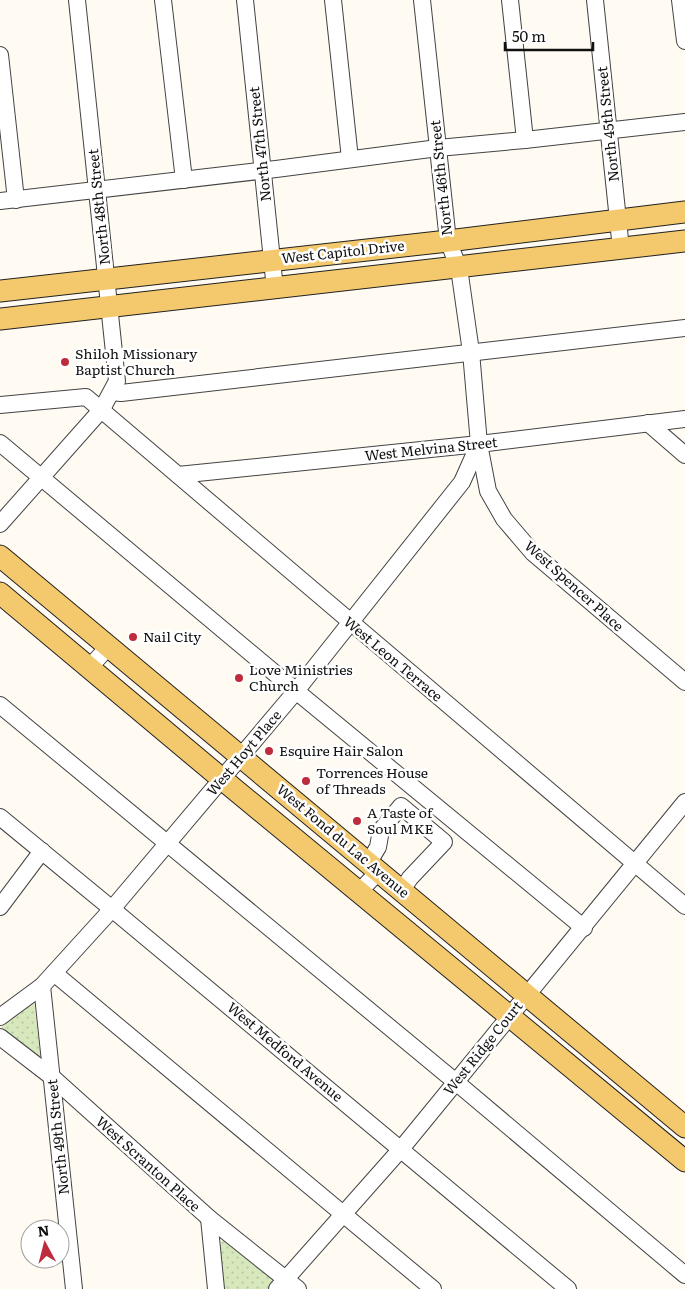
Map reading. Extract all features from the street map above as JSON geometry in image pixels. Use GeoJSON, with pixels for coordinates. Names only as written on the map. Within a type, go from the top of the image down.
{"type":"FeatureCollection","features":[{"type":"Feature","properties":{"kind":"main road","name":"West Capitol Drive"},"geometry":{"type":"LineString","coordinates":[[0,291],[272,259],[448,241],[685,212]]}},
{"type":"Feature","properties":{"kind":"main road","name":"West Capitol Drive"},"geometry":{"type":"LineString","coordinates":[[0,319],[111,308],[685,241]]}},
{"type":"Feature","properties":{"kind":"main road","name":"West Fond du Lac Avenue"},"geometry":{"type":"LineString","coordinates":[[0,556],[374,866],[685,1128]]}},
{"type":"Feature","properties":{"kind":"main road","name":"West Fond du Lac Avenue"},"geometry":{"type":"LineString","coordinates":[[0,593],[685,1161]]}},
{"type":"Feature","properties":{"kind":"street","name":"North 48th Street"},"geometry":{"type":"LineString","coordinates":[[77,0],[111,308],[117,381],[102,409]]}},
{"type":"Feature","properties":{"kind":"street"},"geometry":{"type":"LineString","coordinates":[[163,0],[184,180]]}},
{"type":"Feature","properties":{"kind":"street","name":"North 47th Street"},"geometry":{"type":"LineString","coordinates":[[245,0],[276,289]]}},
{"type":"Feature","properties":{"kind":"street"},"geometry":{"type":"LineString","coordinates":[[333,0],[350,159]]}},
{"type":"Feature","properties":{"kind":"street","name":"North 46th Street"},"geometry":{"type":"LineString","coordinates":[[422,0],[448,241],[458,268],[471,352],[480,444]]}},
{"type":"Feature","properties":{"kind":"street"},"geometry":{"type":"LineString","coordinates":[[510,0],[526,140]]}},
{"type":"Feature","properties":{"kind":"street","name":"North 45th Street"},"geometry":{"type":"LineString","coordinates":[[595,0],[621,249]]}},
{"type":"Feature","properties":{"kind":"street"},"geometry":{"type":"LineString","coordinates":[[680,0],[685,41]]}},
{"type":"Feature","properties":{"kind":"street"},"geometry":{"type":"LineString","coordinates":[[0,55],[8,201],[438,148],[685,122]]}},
{"type":"Feature","properties":{"kind":"street"},"geometry":{"type":"LineString","coordinates":[[112,392],[121,393],[685,328]]}},
{"type":"Feature","properties":{"kind":"street","name":"West Leon Terrace"},"geometry":{"type":"LineString","coordinates":[[0,405],[84,397],[102,409],[350,623],[685,906]]}},
{"type":"Feature","properties":{"kind":"street"},"geometry":{"type":"LineString","coordinates":[[0,524],[102,409]]}},
{"type":"Feature","properties":{"kind":"street","name":"West Melvina Street"},"geometry":{"type":"LineString","coordinates":[[178,475],[480,444],[685,419]]}},
{"type":"Feature","properties":{"kind":"street"},"geometry":{"type":"LineString","coordinates":[[648,423],[685,456]]}},
{"type":"Feature","properties":{"kind":"street"},"geometry":{"type":"LineString","coordinates":[[0,443],[296,691],[584,928]]}},
{"type":"Feature","properties":{"kind":"street","name":"West Hoyt Place"},"geometry":{"type":"LineString","coordinates":[[0,1018],[42,986],[112,909],[296,691],[462,482],[480,444]]}},
{"type":"Feature","properties":{"kind":"street","name":"West Spencer Place"},"geometry":{"type":"LineString","coordinates":[[480,444],[488,490],[504,518],[533,553],[685,682]]}},
{"type":"Feature","properties":{"kind":"street"},"geometry":{"type":"LineString","coordinates":[[89,668],[109,646]]}},
{"type":"Feature","properties":{"kind":"street"},"geometry":{"type":"LineString","coordinates":[[0,705],[456,1082],[685,1275]]}},
{"type":"Feature","properties":{"kind":"street","name":"West Ridge Court"},"geometry":{"type":"LineString","coordinates":[[281,1284],[401,1149],[527,994],[584,928],[685,802]]}},
{"type":"Feature","properties":{"kind":"street"},"geometry":{"type":"LineString","coordinates":[[359,892],[374,866],[381,830],[401,806],[444,842],[410,878],[402,890]]}},
{"type":"Feature","properties":{"kind":"street","name":"West Medford Avenue"},"geometry":{"type":"LineString","coordinates":[[0,817],[568,1289]]}},
{"type":"Feature","properties":{"kind":"street"},"geometry":{"type":"LineString","coordinates":[[0,907],[42,852]]}},
{"type":"Feature","properties":{"kind":"street"},"geometry":{"type":"LineString","coordinates":[[54,973],[433,1289]]}},
{"type":"Feature","properties":{"kind":"street","name":"North 49th Street"},"geometry":{"type":"LineString","coordinates":[[42,986],[74,1289]]}},
{"type":"Feature","properties":{"kind":"street","name":"West Scranton Place"},"geometry":{"type":"LineString","coordinates":[[0,1037],[52,1077],[281,1284],[298,1289]]}},
{"type":"Feature","properties":{"kind":"street"},"geometry":{"type":"LineString","coordinates":[[640,1123],[656,1104]]}},
{"type":"Feature","properties":{"kind":"street"},"geometry":{"type":"LineString","coordinates":[[209,1218],[216,1289]]}},
{"type":"Feature","properties":{"kind":"green space"},"geometry":{"type":"Polygon","coordinates":[[[34,1001],[41,1059],[1,1027],[34,1001]]]}},
{"type":"Feature","properties":{"kind":"green space"},"geometry":{"type":"Polygon","coordinates":[[[227,1240],[269,1273],[273,1280],[267,1289],[224,1289],[220,1246],[222,1241],[227,1240]]]}},
{"type":"Feature","properties":{"kind":"place","name":"Shiloh Missionary Baptist Church"},"geometry":{"type":"Point","coordinates":[65,362]}},
{"type":"Feature","properties":{"kind":"place","name":"Nail City"},"geometry":{"type":"Point","coordinates":[133,637]}},
{"type":"Feature","properties":{"kind":"place","name":"Love Ministries Church"},"geometry":{"type":"Point","coordinates":[239,678]}},
{"type":"Feature","properties":{"kind":"place","name":"Esquire Hair Salon"},"geometry":{"type":"Point","coordinates":[269,751]}},
{"type":"Feature","properties":{"kind":"place","name":"Torrences House of Threads"},"geometry":{"type":"Point","coordinates":[306,781]}},
{"type":"Feature","properties":{"kind":"place","name":"A Taste of Soul MKE"},"geometry":{"type":"Point","coordinates":[357,821]}}]}
